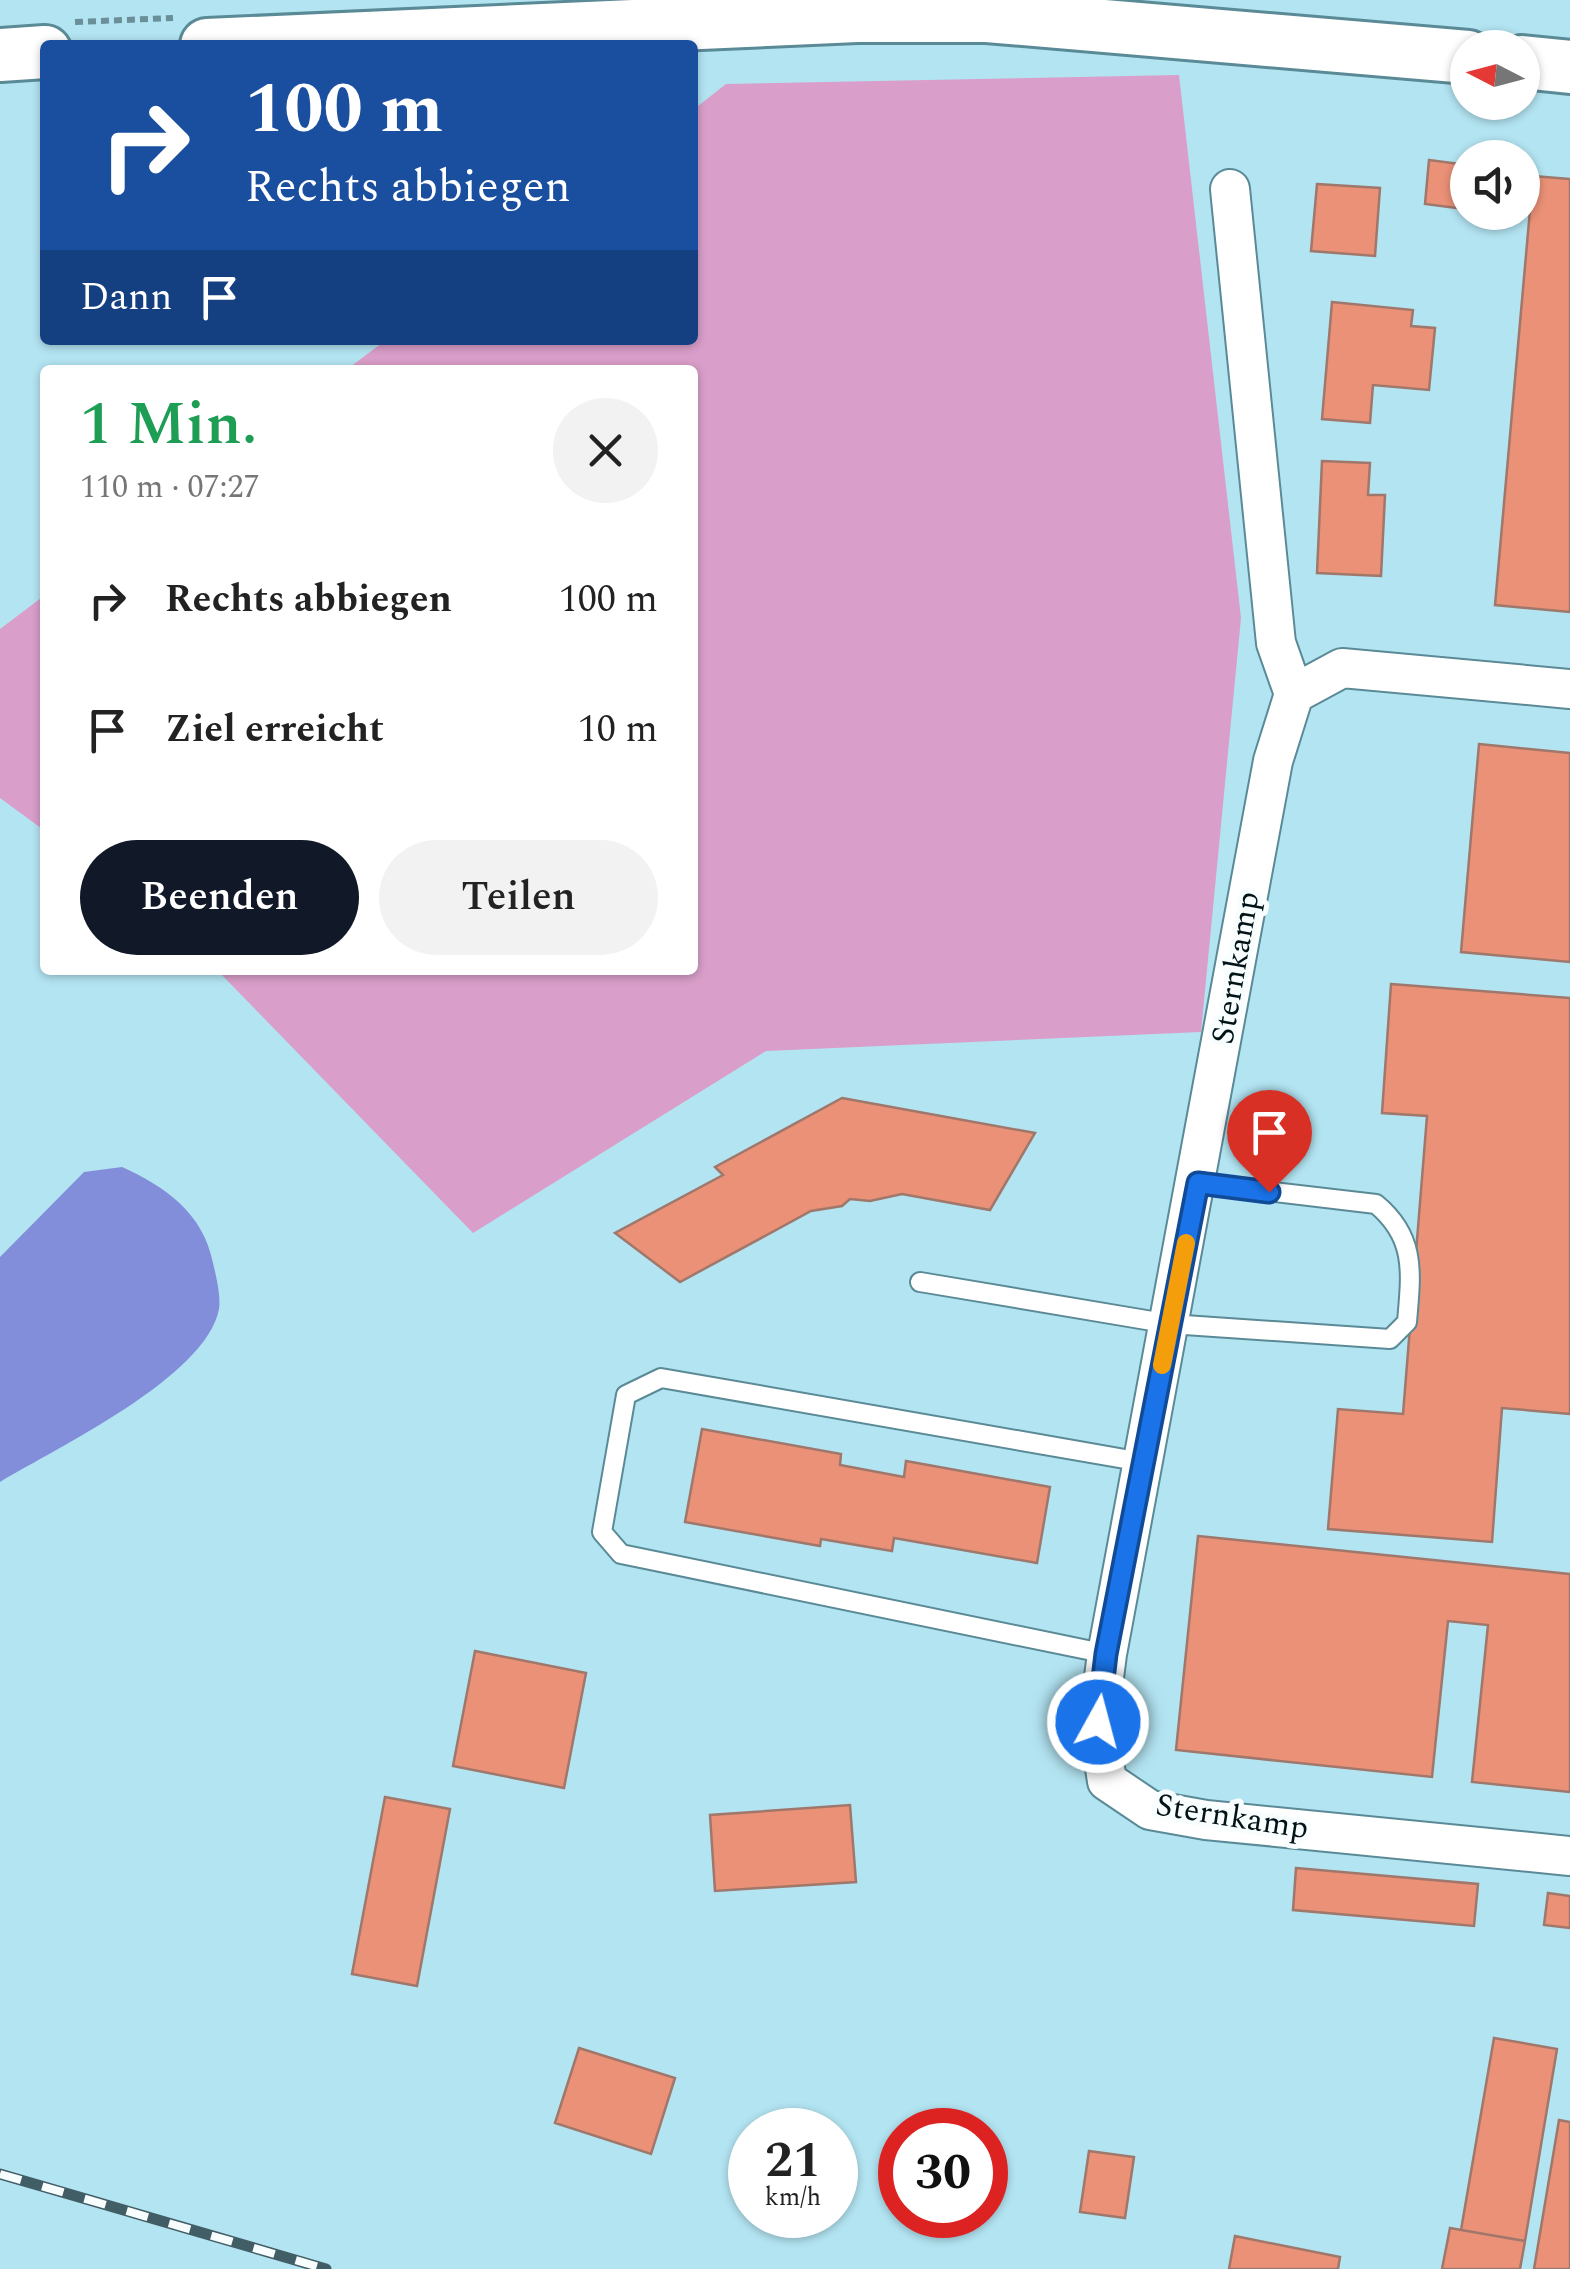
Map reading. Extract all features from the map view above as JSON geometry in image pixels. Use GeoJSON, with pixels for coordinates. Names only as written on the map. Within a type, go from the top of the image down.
{"type":"FeatureCollection","features":[{"type":"Feature","properties":{"kind":"main road"},"geometry":{"type":"LineString","coordinates":[[319,40],[857,16],[987,16],[1450,55]]}},
{"type":"Feature","properties":{"kind":"main road"},"geometry":{"type":"LineString","coordinates":[[0,54],[40,52]]}},
{"type":"Feature","properties":{"kind":"main road"},"geometry":{"type":"LineString","coordinates":[[1540,64],[1570,66]]}},
{"type":"Feature","properties":{"kind":"street"},"geometry":{"type":"LineString","coordinates":[[1230,189],[1276,643],[1294,694],[1342,668],[1570,689]]}},
{"type":"Feature","properties":{"kind":"street","name":"Sternkamp"},"geometry":{"type":"LineString","coordinates":[[1294,694],[1273,760],[1198,1183],[1106,1654],[1098,1722],[1107,1781],[1150,1810],[1206,1820],[1570,1856]]}},
{"type":"Feature","properties":{"kind":"lane"},"geometry":{"type":"LineString","coordinates":[[920,1282],[1170,1324],[1390,1339],[1408,1322],[1412,1262],[1405,1234],[1376,1204],[1198,1183]]}},
{"type":"Feature","properties":{"kind":"lane"},"geometry":{"type":"LineString","coordinates":[[1106,1654],[621,1554],[602,1532],[626,1396],[661,1378],[1142,1462]]}},
{"type":"Feature","properties":{"kind":"shaded area"},"geometry":{"type":"Polygon","coordinates":[[[1179,75],[1241,618],[1201,1032],[766,1051],[473,1233],[222,975],[698,975],[698,365],[353,365],[379,345],[698,345],[698,106],[726,84],[1179,75]]]}},
{"type":"Feature","properties":{"kind":"shaded area"},"geometry":{"type":"Polygon","coordinates":[[[40,599],[40,827],[0,798],[0,629],[40,599]]]}},
{"type":"Feature","properties":{"kind":"water"},"geometry":{"type":"Polygon","coordinates":[[[122,1167],[167,1193],[201,1230],[218,1286],[219,1309],[208,1335],[159,1384],[91,1430],[0,1482],[0,1257],[84,1172],[122,1167]]]}},
{"type":"Feature","properties":{"kind":"building"},"geometry":{"type":"Polygon","coordinates":[[[1429,160],[1450,163],[1450,207],[1425,204],[1429,160]]]}},
{"type":"Feature","properties":{"kind":"building"},"geometry":{"type":"Polygon","coordinates":[[[1540,177],[1570,179],[1570,612],[1495,605],[1528,230],[1540,230],[1540,177]]]}},
{"type":"Feature","properties":{"kind":"building"},"geometry":{"type":"Polygon","coordinates":[[[1317,184],[1380,188],[1375,256],[1311,251],[1317,184]]]}},
{"type":"Feature","properties":{"kind":"building"},"geometry":{"type":"Polygon","coordinates":[[[1332,302],[1413,310],[1411,326],[1435,328],[1429,390],[1373,385],[1370,423],[1322,419],[1332,302]]]}},
{"type":"Feature","properties":{"kind":"building"},"geometry":{"type":"Polygon","coordinates":[[[1322,461],[1370,463],[1368,495],[1385,495],[1381,576],[1317,573],[1322,461]]]}},
{"type":"Feature","properties":{"kind":"building"},"geometry":{"type":"Polygon","coordinates":[[[1479,744],[1570,753],[1570,962],[1461,952],[1479,744]]]}},
{"type":"Feature","properties":{"kind":"building"},"geometry":{"type":"Polygon","coordinates":[[[1391,984],[1570,998],[1570,1414],[1502,1408],[1492,1542],[1328,1529],[1338,1409],[1403,1414],[1427,1116],[1382,1113],[1391,984]]]}},
{"type":"Feature","properties":{"kind":"building"},"geometry":{"type":"Polygon","coordinates":[[[842,1098],[1035,1133],[990,1210],[902,1194],[870,1201],[850,1199],[842,1206],[811,1211],[680,1282],[615,1233],[723,1175],[715,1167],[842,1098]]]}},
{"type":"Feature","properties":{"kind":"building"},"geometry":{"type":"Polygon","coordinates":[[[702,1429],[841,1454],[840,1465],[904,1477],[906,1461],[1050,1487],[1037,1563],[894,1538],[892,1551],[821,1539],[820,1546],[685,1522],[702,1429]]]}},
{"type":"Feature","properties":{"kind":"building"},"geometry":{"type":"Polygon","coordinates":[[[1198,1536],[1570,1574],[1570,1792],[1472,1782],[1488,1625],[1448,1621],[1432,1777],[1176,1750],[1198,1536]]]}},
{"type":"Feature","properties":{"kind":"building"},"geometry":{"type":"Polygon","coordinates":[[[475,1651],[586,1673],[564,1788],[453,1766],[475,1651]]]}},
{"type":"Feature","properties":{"kind":"building"},"geometry":{"type":"Polygon","coordinates":[[[385,1797],[450,1809],[417,1986],[352,1974],[385,1797]]]}},
{"type":"Feature","properties":{"kind":"building"},"geometry":{"type":"Polygon","coordinates":[[[850,1805],[856,1882],[715,1891],[710,1815],[850,1805]]]}},
{"type":"Feature","properties":{"kind":"building"},"geometry":{"type":"Polygon","coordinates":[[[1296,1868],[1478,1884],[1474,1926],[1293,1910],[1296,1868]]]}},
{"type":"Feature","properties":{"kind":"building"},"geometry":{"type":"Polygon","coordinates":[[[1548,1893],[1570,1896],[1570,1928],[1544,1925],[1548,1893]]]}},
{"type":"Feature","properties":{"kind":"building"},"geometry":{"type":"Polygon","coordinates":[[[1494,2038],[1557,2049],[1525,2241],[1461,2230],[1494,2038]]]}},
{"type":"Feature","properties":{"kind":"building"},"geometry":{"type":"Polygon","coordinates":[[[579,2048],[675,2078],[651,2154],[555,2123],[579,2048]]]}},
{"type":"Feature","properties":{"kind":"building"},"geometry":{"type":"Polygon","coordinates":[[[1559,2120],[1570,2122],[1570,2269],[1534,2269],[1559,2120]]]}},
{"type":"Feature","properties":{"kind":"building"},"geometry":{"type":"Polygon","coordinates":[[[1089,2151],[1134,2157],[1125,2218],[1080,2212],[1089,2151]]]}},
{"type":"Feature","properties":{"kind":"building"},"geometry":{"type":"Polygon","coordinates":[[[1450,2228],[1525,2241],[1520,2269],[1442,2269],[1450,2228]]]}},
{"type":"Feature","properties":{"kind":"building"},"geometry":{"type":"Polygon","coordinates":[[[1235,2236],[1340,2257],[1338,2269],[1229,2269],[1235,2236]]]}},
{"type":"Feature","properties":{"kind":"railway"},"geometry":{"type":"LineString","coordinates":[[0,2174],[326,2269]]}},
{"type":"Feature","properties":{"kind":"slow traffic"},"geometry":{"type":"LineString","coordinates":[[1162,1365],[1186,1243]]}},
{"type":"Feature","properties":{"kind":"route"},"geometry":{"type":"LineString","coordinates":[[1098,1722],[1106,1654],[1198,1183],[1269,1192]]}}]}
